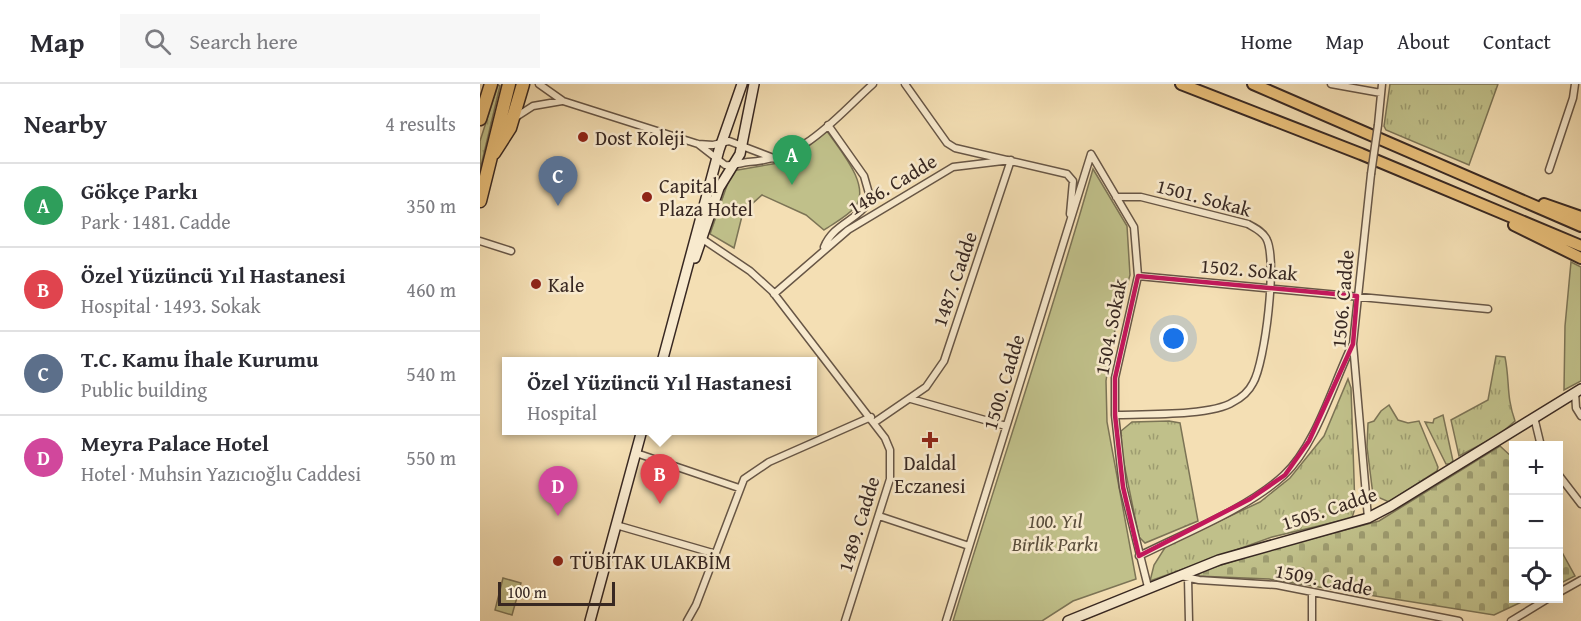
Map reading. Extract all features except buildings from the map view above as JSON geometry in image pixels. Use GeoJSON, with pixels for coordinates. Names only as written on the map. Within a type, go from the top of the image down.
{"type":"FeatureCollection","features":[{"type":"Feature","properties":{"kind":"highway"},"geometry":{"type":"LineString","coordinates":[[480,119],[491,84]]}},
{"type":"Feature","properties":{"kind":"highway"},"geometry":{"type":"LineString","coordinates":[[480,201],[509,84]]}},
{"type":"Feature","properties":{"kind":"highway"},"geometry":{"type":"LineString","coordinates":[[491,156],[503,141],[523,84]]}},
{"type":"Feature","properties":{"kind":"main road"},"geometry":{"type":"LineString","coordinates":[[699,240],[717,161],[741,84]]}},
{"type":"Feature","properties":{"kind":"main road"},"geometry":{"type":"LineString","coordinates":[[663,357],[679,299],[699,240],[719,188],[740,154],[754,84]]}},
{"type":"Feature","properties":{"kind":"main road"},"geometry":{"type":"LineString","coordinates":[[1181,84],[1458,194],[1581,246]]}},
{"type":"Feature","properties":{"kind":"main road"},"geometry":{"type":"LineString","coordinates":[[1253,84],[1581,226]]}},
{"type":"Feature","properties":{"kind":"main road"},"geometry":{"type":"LineString","coordinates":[[1503,193],[1581,217]]}},
{"type":"Feature","properties":{"kind":"main road"},"geometry":{"type":"LineString","coordinates":[[1458,194],[1492,214],[1581,258]]}},
{"type":"Feature","properties":{"kind":"main road","name":"1505. Cadde"},"geometry":{"type":"LineString","coordinates":[[1068,621],[1148,587],[1185,577],[1219,560],[1368,518],[1578,390]]}},
{"type":"Feature","properties":{"kind":"main road"},"geometry":{"type":"LineString","coordinates":[[590,621],[641,435]]}},
{"type":"Feature","properties":{"kind":"street"},"geometry":{"type":"LineString","coordinates":[[539,84],[562,101],[698,144],[713,145],[723,141],[776,159]]}},
{"type":"Feature","properties":{"kind":"street"},"geometry":{"type":"LineString","coordinates":[[698,144],[717,161],[732,166],[776,159],[801,148],[873,84]]}},
{"type":"Feature","properties":{"kind":"street"},"geometry":{"type":"LineString","coordinates":[[904,84],[946,143],[955,148],[1011,160]]}},
{"type":"Feature","properties":{"kind":"street"},"geometry":{"type":"LineString","coordinates":[[1331,84],[1381,93]]}},
{"type":"Feature","properties":{"kind":"street","name":"1506. Cadde"},"geometry":{"type":"LineString","coordinates":[[1368,518],[1353,344],[1382,84]]}},
{"type":"Feature","properties":{"kind":"street"},"geometry":{"type":"LineString","coordinates":[[1549,170],[1573,98],[1575,84]]}},
{"type":"Feature","properties":{"kind":"street"},"geometry":{"type":"LineString","coordinates":[[1573,98],[1581,101]]}},
{"type":"Feature","properties":{"kind":"street"},"geometry":{"type":"LineString","coordinates":[[511,121],[533,105],[562,101]]}},
{"type":"Feature","properties":{"kind":"street"},"geometry":{"type":"LineString","coordinates":[[822,250],[828,238],[840,225],[863,211],[870,197],[864,176],[828,125]]}},
{"type":"Feature","properties":{"kind":"street","name":"1504. Sokak"},"geometry":{"type":"LineString","coordinates":[[1091,154],[1134,227],[1138,276],[1115,378],[1115,415],[1124,487],[1148,587]]}},
{"type":"Feature","properties":{"kind":"street","name":"1500. Cadde"},"geometry":{"type":"LineString","coordinates":[[946,621],[1091,154]]}},
{"type":"Feature","properties":{"kind":"street","name":"1486. Cadde"},"geometry":{"type":"LineString","coordinates":[[774,294],[822,250],[848,230],[953,167],[1011,160],[1067,174],[1071,178],[1069,226]]}},
{"type":"Feature","properties":{"kind":"street","name":"1487. Cadde"},"geometry":{"type":"LineString","coordinates":[[873,420],[911,399],[926,387],[944,361],[1011,160]]}},
{"type":"Feature","properties":{"kind":"street","name":"1501. Sokak"},"geometry":{"type":"LineString","coordinates":[[1115,415],[1203,411],[1230,405],[1242,397],[1253,384],[1259,367],[1270,288],[1267,240],[1259,230],[1248,224],[1141,197],[1116,197]]}},
{"type":"Feature","properties":{"kind":"street","name":"1489. Cadde"},"geometry":{"type":"LineString","coordinates":[[699,240],[758,277],[774,294],[885,438],[891,465],[890,479],[845,621]]}},
{"type":"Feature","properties":{"kind":"street"},"geometry":{"type":"LineString","coordinates":[[480,241],[511,251]]}},
{"type":"Feature","properties":{"kind":"street","name":"1502. Sokak"},"geometry":{"type":"LineString","coordinates":[[1138,276],[1488,309]]}},
{"type":"Feature","properties":{"kind":"street"},"geometry":{"type":"LineString","coordinates":[[1139,556],[1250,499],[1285,475],[1309,441],[1353,344]]}},
{"type":"Feature","properties":{"kind":"street"},"geometry":{"type":"LineString","coordinates":[[1578,390],[1576,408],[1581,416]]}},
{"type":"Feature","properties":{"kind":"street"},"geometry":{"type":"LineString","coordinates":[[911,399],[1006,426]]}},
{"type":"Feature","properties":{"kind":"street"},"geometry":{"type":"LineString","coordinates":[[1533,417],[1539,441]]}},
{"type":"Feature","properties":{"kind":"street"},"geometry":{"type":"LineString","coordinates":[[687,621],[696,605],[744,479],[754,470],[873,420]]}},
{"type":"Feature","properties":{"kind":"street"},"geometry":{"type":"LineString","coordinates":[[636,453],[740,488]]}},
{"type":"Feature","properties":{"kind":"street"},"geometry":{"type":"LineString","coordinates":[[1563,481],[1581,504]]}},
{"type":"Feature","properties":{"kind":"street"},"geometry":{"type":"LineString","coordinates":[[879,516],[969,546]]}},
{"type":"Feature","properties":{"kind":"street"},"geometry":{"type":"LineString","coordinates":[[616,525],[716,554]]}},
{"type":"Feature","properties":{"kind":"street"},"geometry":{"type":"LineString","coordinates":[[1185,577],[1189,621]]}},
{"type":"Feature","properties":{"kind":"street","name":"1509. Cadde"},"geometry":{"type":"LineString","coordinates":[[1185,577],[1265,584],[1459,621]]}},
{"type":"Feature","properties":{"kind":"street"},"geometry":{"type":"LineString","coordinates":[[1563,590],[1581,580]]}},
{"type":"Feature","properties":{"kind":"street"},"geometry":{"type":"LineString","coordinates":[[1312,593],[1312,621]]}},
{"type":"Feature","properties":{"kind":"street"},"geometry":{"type":"LineString","coordinates":[[1511,621],[1541,603]]}},
{"type":"Feature","properties":{"kind":"highlighted area"},"geometry":{"type":"Polygon","coordinates":[[[1138,276],[1357,296],[1353,344],[1309,441],[1285,475],[1250,499],[1139,556],[1123,487],[1115,415],[1115,378],[1138,276]]]}},
{"type":"Feature","properties":{"kind":"green space"},"geometry":{"type":"Polygon","coordinates":[[[1390,84],[1498,84],[1469,165],[1386,130],[1384,126],[1390,84]]]}},
{"type":"Feature","properties":{"kind":"green space"},"geometry":{"type":"Polygon","coordinates":[[[498,85],[500,86],[480,170],[480,141],[498,85]]]}},
{"type":"Feature","properties":{"kind":"green space"},"geometry":{"type":"Polygon","coordinates":[[[827,131],[846,157],[857,178],[859,198],[849,213],[824,230],[806,215],[762,195],[743,212],[734,248],[710,234],[732,171],[790,161],[827,131]]]}},
{"type":"Feature","properties":{"kind":"green space","name":"100. Yıl Birlik Parkı"},"geometry":{"type":"Polygon","coordinates":[[[1093,169],[1127,226],[1130,275],[1111,345],[1106,381],[1107,422],[1136,579],[1073,601],[1042,621],[953,621],[1059,283],[1093,169]]]}},
{"type":"Feature","properties":{"kind":"green space"},"geometry":{"type":"Polygon","coordinates":[[[1571,262],[1581,267],[1581,381],[1564,390],[1565,326],[1571,262]]]}},
{"type":"Feature","properties":{"kind":"green space"},"geometry":{"type":"Polygon","coordinates":[[[1496,356],[1505,357],[1510,404],[1515,421],[1499,435],[1459,456],[1451,420],[1488,400],[1496,356]]]}},
{"type":"Feature","properties":{"kind":"green space"},"geometry":{"type":"Polygon","coordinates":[[[1348,379],[1351,388],[1355,508],[1352,518],[1272,537],[1150,581],[1154,565],[1166,546],[1260,502],[1290,478],[1324,436],[1348,379]]]}},
{"type":"Feature","properties":{"kind":"green space"},"geometry":{"type":"Polygon","coordinates":[[[1389,405],[1398,420],[1408,423],[1419,421],[1438,467],[1437,471],[1389,502],[1373,495],[1367,447],[1368,423],[1374,421],[1389,405]]]}},
{"type":"Feature","properties":{"kind":"green space"},"geometry":{"type":"Polygon","coordinates":[[[1443,415],[1453,461],[1450,464],[1446,464],[1425,422],[1433,423],[1434,419],[1443,415]]]}},
{"type":"Feature","properties":{"kind":"green space"},"geometry":{"type":"Polygon","coordinates":[[[1132,422],[1180,423],[1198,521],[1145,543],[1139,537],[1122,454],[1121,431],[1132,422]]]}},
{"type":"Feature","properties":{"kind":"green space"},"geometry":{"type":"Polygon","coordinates":[[[1500,446],[1509,454],[1509,603],[1520,603],[1494,615],[1269,579],[1197,576],[1202,571],[1276,548],[1379,521],[1500,446]]]}},
{"type":"Feature","properties":{"kind":"green space"},"geometry":{"type":"Polygon","coordinates":[[[1563,554],[1575,576],[1563,582],[1563,554]]]}},
{"type":"Feature","properties":{"kind":"green space"},"geometry":{"type":"Polygon","coordinates":[[[503,578],[521,583],[512,615],[495,610],[503,578]]]}},
{"type":"Feature","properties":{"kind":"place","name":"Dost Koleji"},"geometry":{"type":"Point","coordinates":[583,137]}},
{"type":"Feature","properties":{"kind":"place","name":"Gökçe Parkı"},"geometry":{"type":"Point","coordinates":[792,185]}},
{"type":"Feature","properties":{"kind":"place","name":"Capital Plaza Hotel"},"geometry":{"type":"Point","coordinates":[647,197]}},
{"type":"Feature","properties":{"kind":"place","name":"T.C. Kamu İhale Kurumu"},"geometry":{"type":"Point","coordinates":[558,206]}},
{"type":"Feature","properties":{"kind":"place","name":"Kale"},"geometry":{"type":"Point","coordinates":[536,284]}},
{"type":"Feature","properties":{"kind":"place","name":"Daldal Eczanesi"},"geometry":{"type":"Point","coordinates":[930,440]}},
{"type":"Feature","properties":{"kind":"place","name":"Özel Yüzüncü Yıl Hastanesi"},"geometry":{"type":"Point","coordinates":[660,504]}},
{"type":"Feature","properties":{"kind":"place","name":"Meyra Palace Hotel"},"geometry":{"type":"Point","coordinates":[558,516]}},
{"type":"Feature","properties":{"kind":"place","name":"TÜBİTAK ULAKBİM"},"geometry":{"type":"Point","coordinates":[558,561]}}]}
